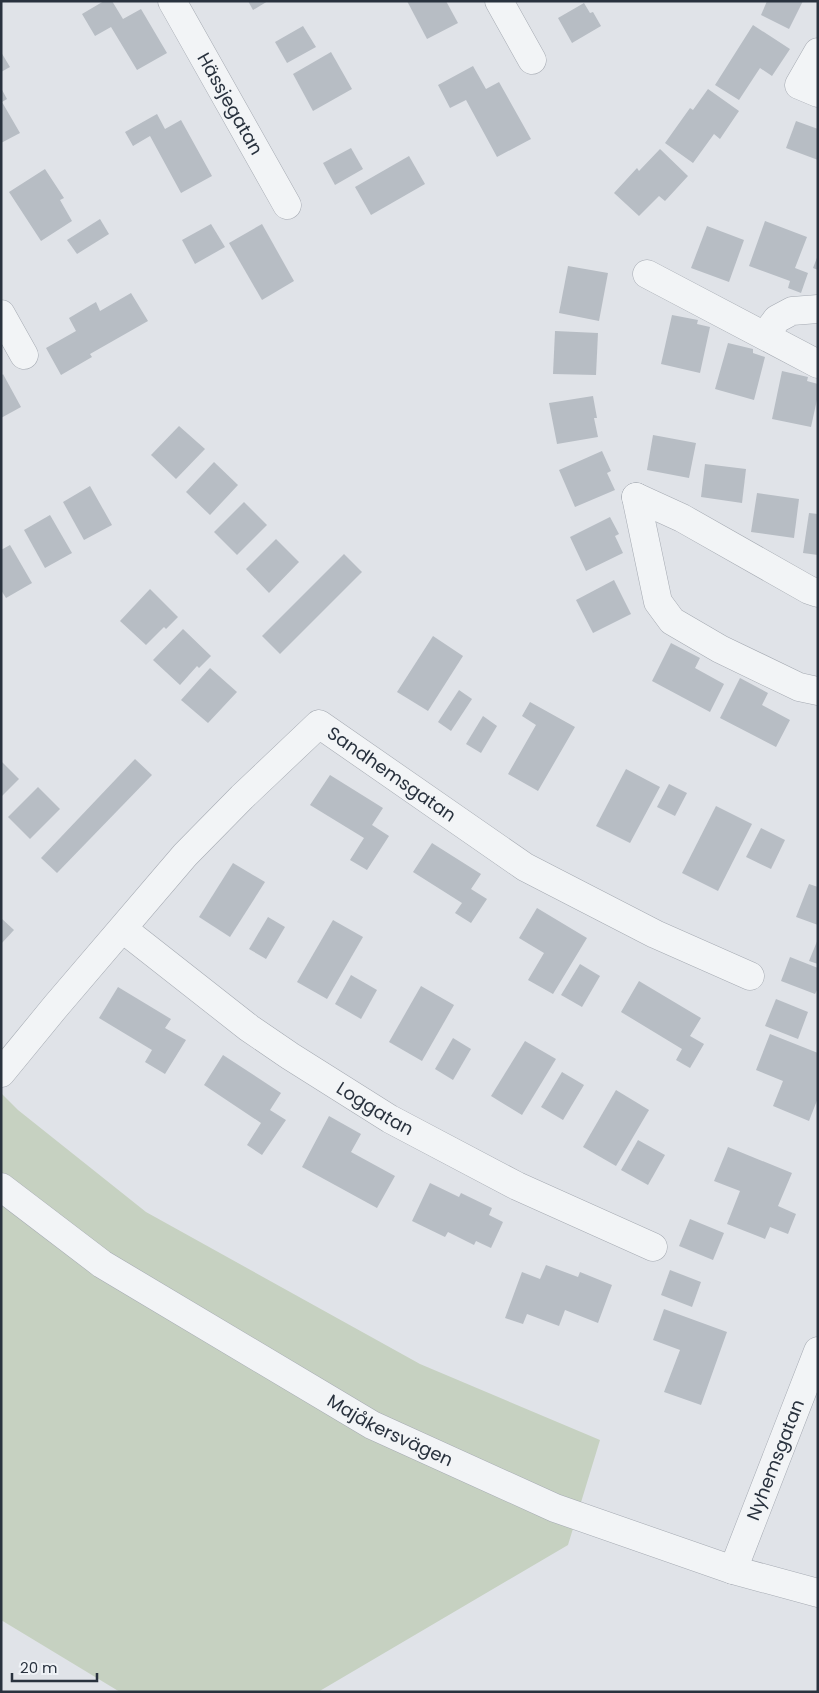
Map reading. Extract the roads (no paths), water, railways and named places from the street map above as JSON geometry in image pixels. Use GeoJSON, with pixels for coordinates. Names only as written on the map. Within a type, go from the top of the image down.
{"type":"FeatureCollection","features":[{"type":"Feature","properties":{"kind":"street","name":"Hässjegatan"},"geometry":{"type":"LineString","coordinates":[[172,1],[287,206]]}},
{"type":"Feature","properties":{"kind":"street"},"geometry":{"type":"LineString","coordinates":[[500,1],[532,60]]}},
{"type":"Feature","properties":{"kind":"street"},"geometry":{"type":"LineString","coordinates":[[818,52],[799,85],[818,93]]}},
{"type":"Feature","properties":{"kind":"street"},"geometry":{"type":"LineString","coordinates":[[647,274],[818,364]]}},
{"type":"Feature","properties":{"kind":"street"},"geometry":{"type":"LineString","coordinates":[[764,335],[777,319],[792,311],[818,310]]}},
{"type":"Feature","properties":{"kind":"street"},"geometry":{"type":"LineString","coordinates":[[1,314],[24,355]]}},
{"type":"Feature","properties":{"kind":"street"},"geometry":{"type":"LineString","coordinates":[[818,593],[809,590],[682,518],[636,497],[658,602],[672,621],[720,649],[790,683],[818,691]]}},
{"type":"Feature","properties":{"kind":"street","name":"Sandhemsgatan"},"geometry":{"type":"LineString","coordinates":[[1,1073],[185,855],[242,797],[319,724],[525,867],[655,934],[750,976]]}},
{"type":"Feature","properties":{"kind":"street","name":"Loggatan"},"geometry":{"type":"LineString","coordinates":[[123,929],[249,1028],[390,1120],[517,1186],[653,1247]]}},
{"type":"Feature","properties":{"kind":"street","name":"Majåkersvägen"},"geometry":{"type":"LineString","coordinates":[[1,1187],[102,1264],[372,1425],[555,1508],[733,1570],[818,1593]]}},
{"type":"Feature","properties":{"kind":"street","name":"Nyhemsgatan"},"geometry":{"type":"LineString","coordinates":[[733,1570],[818,1351]]}}]}
